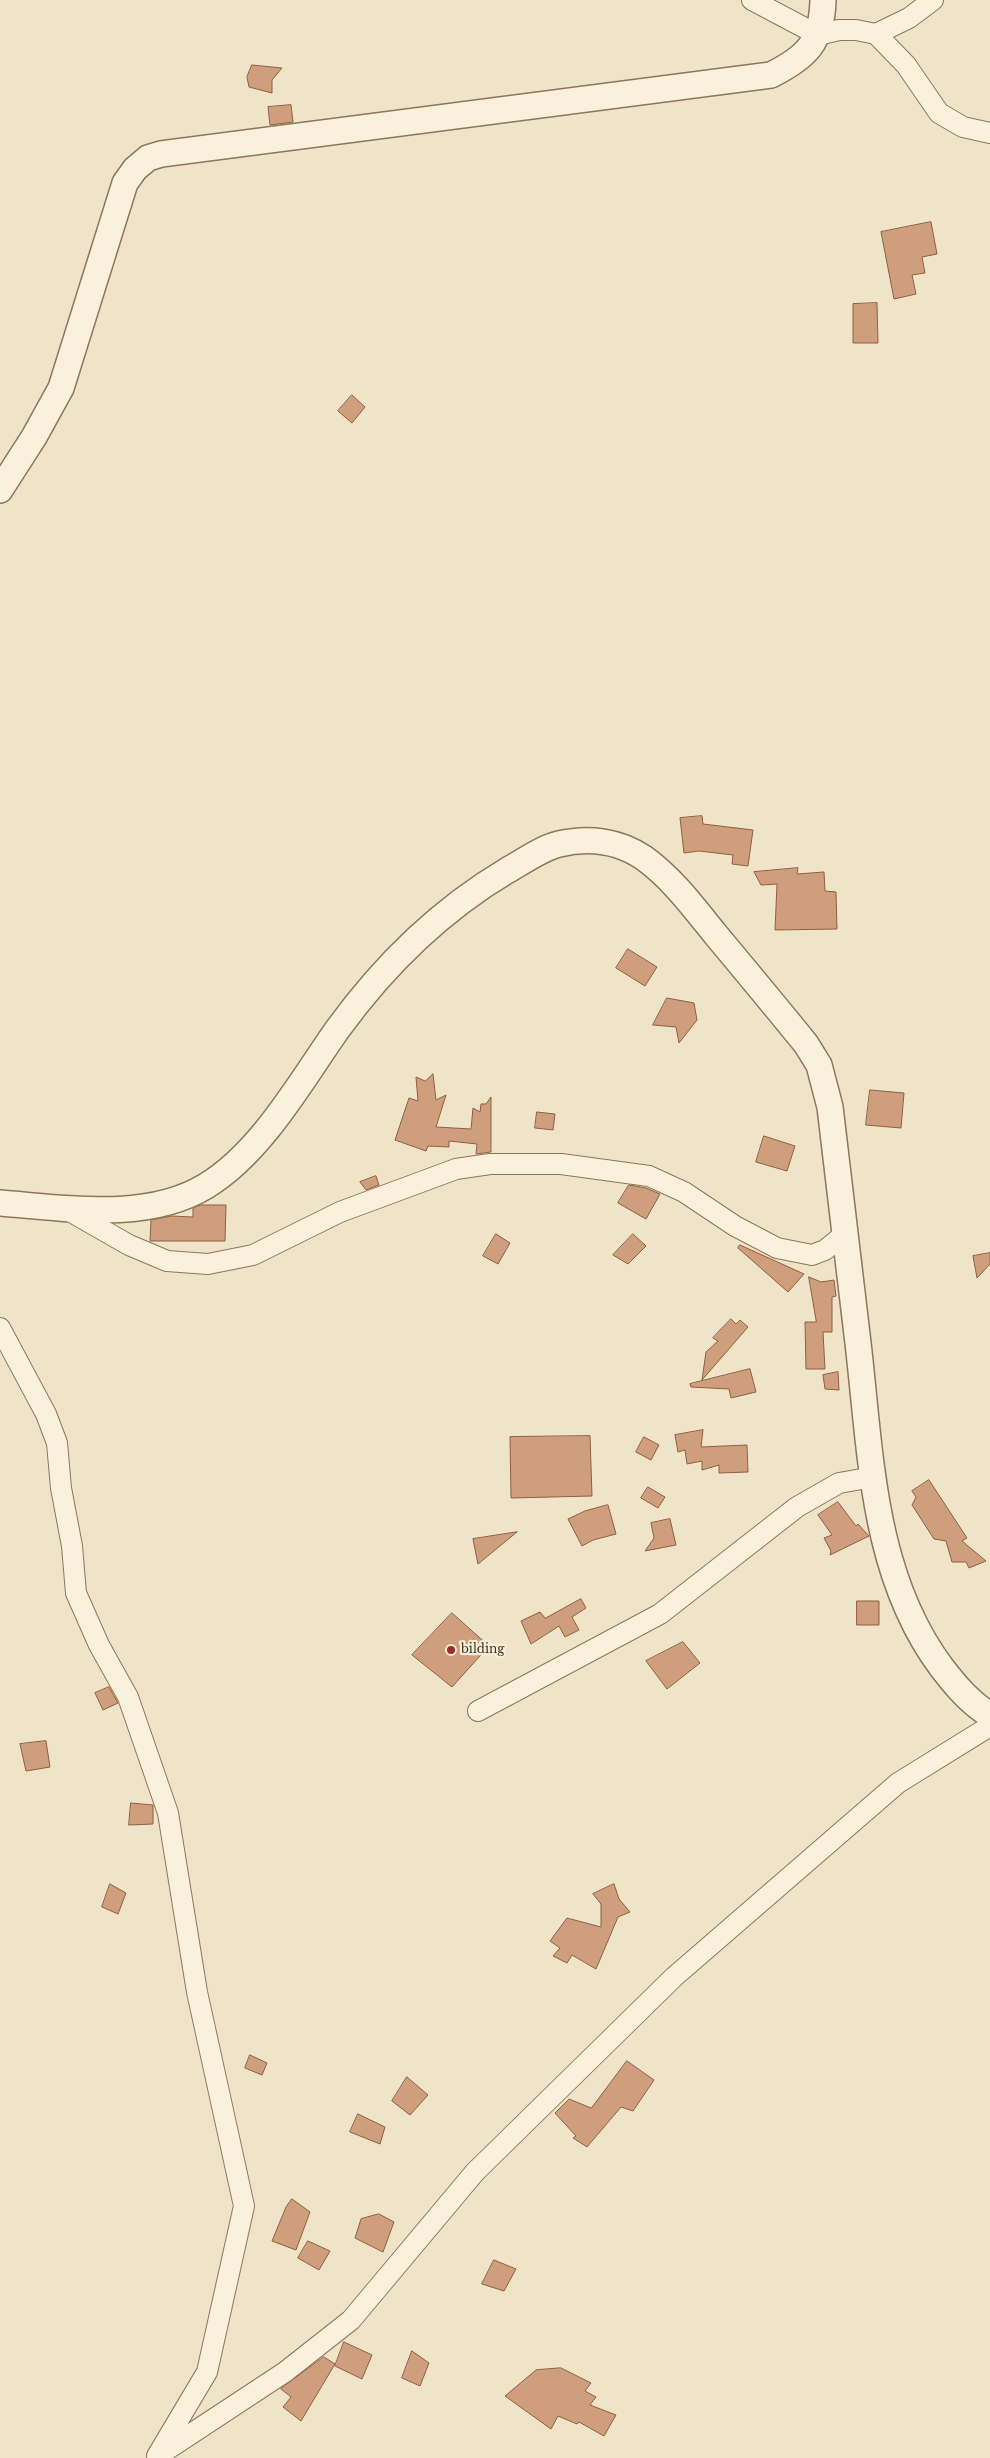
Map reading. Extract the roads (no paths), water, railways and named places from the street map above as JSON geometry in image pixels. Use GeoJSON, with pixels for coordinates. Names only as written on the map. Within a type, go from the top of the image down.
{"type":"FeatureCollection","features":[{"type":"Feature","properties":{"kind":"street"},"geometry":{"type":"LineString","coordinates":[[752,0],[818,34],[839,30],[856,30],[876,34],[906,65],[939,113],[963,127],[990,133]]}},
{"type":"Feature","properties":{"kind":"street"},"geometry":{"type":"LineString","coordinates":[[0,490],[34,437],[61,388],[119,199],[135,169],[148,158],[161,154],[771,75],[792,65],[808,51],[818,34],[823,0]]}},
{"type":"Feature","properties":{"kind":"street"},"geometry":{"type":"LineString","coordinates":[[876,34],[909,18],[932,0]]}},
{"type":"Feature","properties":{"kind":"street"},"geometry":{"type":"LineString","coordinates":[[0,1203],[62,1207],[146,1206],[180,1198],[207,1186],[256,1142],[348,1015],[386,969],[427,928],[473,891],[557,844],[588,840],[617,844],[643,858],[672,881],[806,1044],[819,1065],[830,1107],[873,1477],[887,1554],[897,1586],[931,1654],[956,1686],[976,1706],[990,1715]]}},
{"type":"Feature","properties":{"kind":"street"},"geometry":{"type":"LineString","coordinates":[[62,1207],[129,1245],[167,1261],[208,1264],[253,1256],[340,1212],[456,1169],[490,1164],[561,1164],[650,1176],[684,1192],[735,1226],[777,1248],[812,1255],[825,1250],[845,1234]]}},
{"type":"Feature","properties":{"kind":"street"},"geometry":{"type":"LineString","coordinates":[[0,1328],[46,1414],[57,1443],[61,1488],[72,1546],[76,1592],[99,1645],[128,1697],[168,1813],[197,1992],[244,2206],[207,2372],[155,2457]]}},
{"type":"Feature","properties":{"kind":"street"},"geometry":{"type":"LineString","coordinates":[[478,1711],[660,1614],[798,1508],[839,1484],[873,1477]]}},
{"type":"Feature","properties":{"kind":"street"},"geometry":{"type":"LineString","coordinates":[[155,2457],[285,2372],[351,2320],[475,2172],[674,1977],[898,1783],[990,1726]]}},
{"type":"Feature","properties":{"kind":"place","name":"bilding"},"geometry":{"type":"Point","coordinates":[451,1650]}}]}
